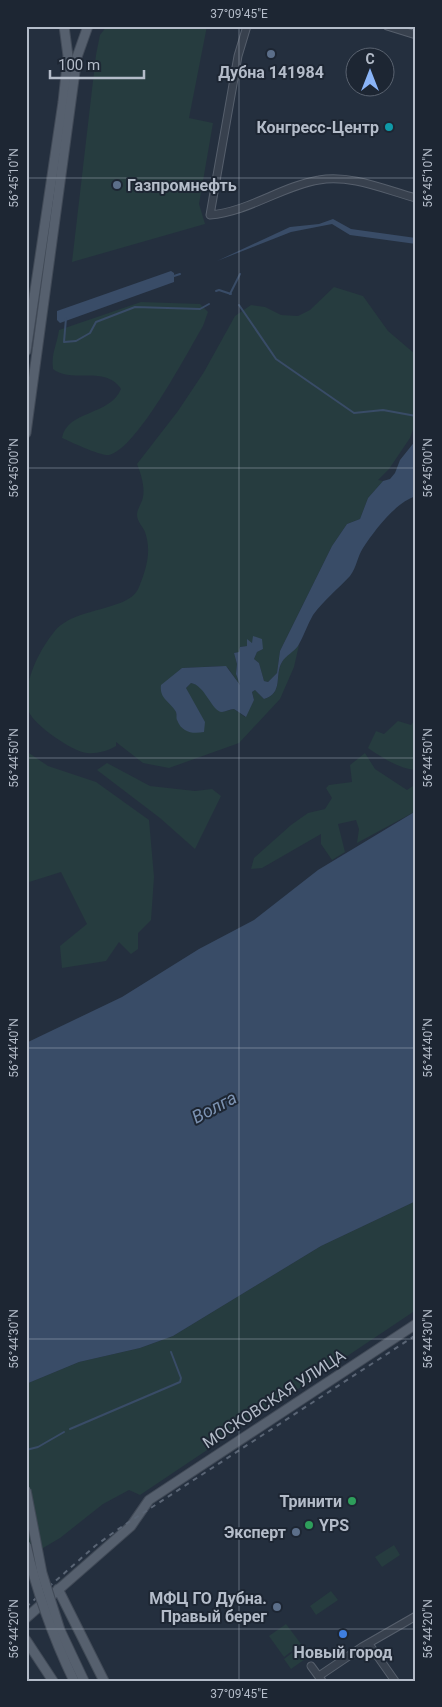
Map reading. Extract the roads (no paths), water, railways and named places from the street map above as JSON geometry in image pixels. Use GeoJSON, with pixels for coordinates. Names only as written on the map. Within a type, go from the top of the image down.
{"type":"FeatureCollection","features":[{"type":"Feature","properties":{"kind":"main road"},"geometry":{"type":"LineString","coordinates":[[26,352],[29,312],[35,292],[68,56],[64,26]]}},
{"type":"Feature","properties":{"kind":"main road"},"geometry":{"type":"LineString","coordinates":[[26,433],[77,57],[88,26]]}},
{"type":"Feature","properties":{"kind":"main road"},"geometry":{"type":"LineString","coordinates":[[26,302],[35,292]]}},
{"type":"Feature","properties":{"kind":"main road","name":"МОСКОВСКАЯ УЛИЦА"},"geometry":{"type":"LineString","coordinates":[[58,1589],[131,1526],[149,1500],[416,1324]]}},
{"type":"Feature","properties":{"kind":"main road"},"geometry":{"type":"LineString","coordinates":[[26,1490],[42,1572],[60,1630],[84,1681]]}},
{"type":"Feature","properties":{"kind":"main road"},"geometry":{"type":"LineString","coordinates":[[26,1545],[51,1633],[74,1681]]}},
{"type":"Feature","properties":{"kind":"main road"},"geometry":{"type":"LineString","coordinates":[[26,1618],[58,1589],[104,1681]]}},
{"type":"Feature","properties":{"kind":"main road"},"geometry":{"type":"LineString","coordinates":[[26,1640],[53,1681]]}},
{"type":"Feature","properties":{"kind":"street"},"geometry":{"type":"LineString","coordinates":[[247,26],[238,56],[210,215],[224,214],[287,189],[329,178],[353,181],[416,198]]}},
{"type":"Feature","properties":{"kind":"street"},"geometry":{"type":"LineString","coordinates":[[389,27],[406,29],[416,34]]}},
{"type":"Feature","properties":{"kind":"street"},"geometry":{"type":"LineString","coordinates":[[311,1666],[321,1678],[362,1647],[416,1616]]}},
{"type":"Feature","properties":{"kind":"street"},"geometry":{"type":"LineString","coordinates":[[369,1644],[396,1681]]}},
{"type":"Feature","properties":{"kind":"water"},"geometry":{"type":"Polygon","coordinates":[[[333,219],[351,229],[416,238],[416,244],[350,235],[332,224],[291,232],[217,261],[290,227],[319,224],[333,219]]]}},
{"type":"Feature","properties":{"kind":"water"},"geometry":{"type":"Polygon","coordinates":[[[171,271],[174,273],[174,282],[60,323],[57,320],[57,311],[171,271]]]}},
{"type":"Feature","properties":{"kind":"water"},"geometry":{"type":"Polygon","coordinates":[[[416,440],[416,496],[401,504],[379,526],[361,551],[350,576],[326,599],[313,615],[298,646],[282,662],[274,693],[264,699],[255,690],[252,692],[254,700],[246,717],[234,709],[223,712],[218,711],[200,688],[191,683],[186,688],[205,722],[204,732],[192,733],[182,728],[177,720],[174,708],[163,697],[161,685],[182,668],[226,666],[240,685],[236,674],[237,664],[234,653],[239,652],[240,647],[247,646],[247,639],[252,643],[253,636],[262,639],[263,649],[257,652],[254,659],[259,663],[264,681],[268,682],[277,673],[280,651],[332,546],[347,524],[360,519],[368,498],[383,481],[390,479],[395,473],[400,460],[416,440]]]}},
{"type":"Feature","properties":{"kind":"water","name":"Волга"},"geometry":{"type":"Polygon","coordinates":[[[416,811],[416,1201],[321,1246],[173,1336],[140,1348],[79,1362],[26,1384],[26,1043],[122,997],[199,949],[254,920],[318,870],[416,811]]]}},
{"type":"Feature","properties":{"kind":"waterway"},"geometry":{"type":"LineString","coordinates":[[174,276],[180,274]]}},
{"type":"Feature","properties":{"kind":"waterway"},"geometry":{"type":"LineString","coordinates":[[230,294],[240,274]]}},
{"type":"Feature","properties":{"kind":"waterway"},"geometry":{"type":"LineString","coordinates":[[216,291],[219,290],[231,294]]}},
{"type":"Feature","properties":{"kind":"waterway"},"geometry":{"type":"LineString","coordinates":[[66,318],[64,342],[76,341],[90,333],[96,322],[135,307],[200,309],[209,304]]}},
{"type":"Feature","properties":{"kind":"waterway"},"geometry":{"type":"LineString","coordinates":[[239,305],[276,359],[354,413],[383,410],[416,416]]}},
{"type":"Feature","properties":{"kind":"waterway"},"geometry":{"type":"LineString","coordinates":[[70,1429],[180,1382],[181,1378],[171,1352]]}},
{"type":"Feature","properties":{"kind":"waterway"},"geometry":{"type":"LineString","coordinates":[[26,1450],[38,1447],[64,1432]]}},
{"type":"Feature","properties":{"kind":"railway"},"geometry":{"type":"LineString","coordinates":[[26,1607],[95,1546],[117,1530],[416,1335]]}},
{"type":"Feature","properties":{"kind":"place","name":"Дубна 141984"},"geometry":{"type":"Point","coordinates":[271,54]}},
{"type":"Feature","properties":{"kind":"place","name":"Конгресс-Центр"},"geometry":{"type":"Point","coordinates":[389,127]}},
{"type":"Feature","properties":{"kind":"place","name":"Газпромнефть"},"geometry":{"type":"Point","coordinates":[117,185]}},
{"type":"Feature","properties":{"kind":"place","name":"Тринити"},"geometry":{"type":"Point","coordinates":[352,1501]}},
{"type":"Feature","properties":{"kind":"place","name":"YPS"},"geometry":{"type":"Point","coordinates":[309,1525]}},
{"type":"Feature","properties":{"kind":"place","name":"Эксперт"},"geometry":{"type":"Point","coordinates":[296,1532]}},
{"type":"Feature","properties":{"kind":"place","name":"МФЦ ГО Дубна. Правый берег"},"geometry":{"type":"Point","coordinates":[277,1607]}},
{"type":"Feature","properties":{"kind":"place","name":"Новый город"},"geometry":{"type":"Point","coordinates":[343,1634]}}]}
